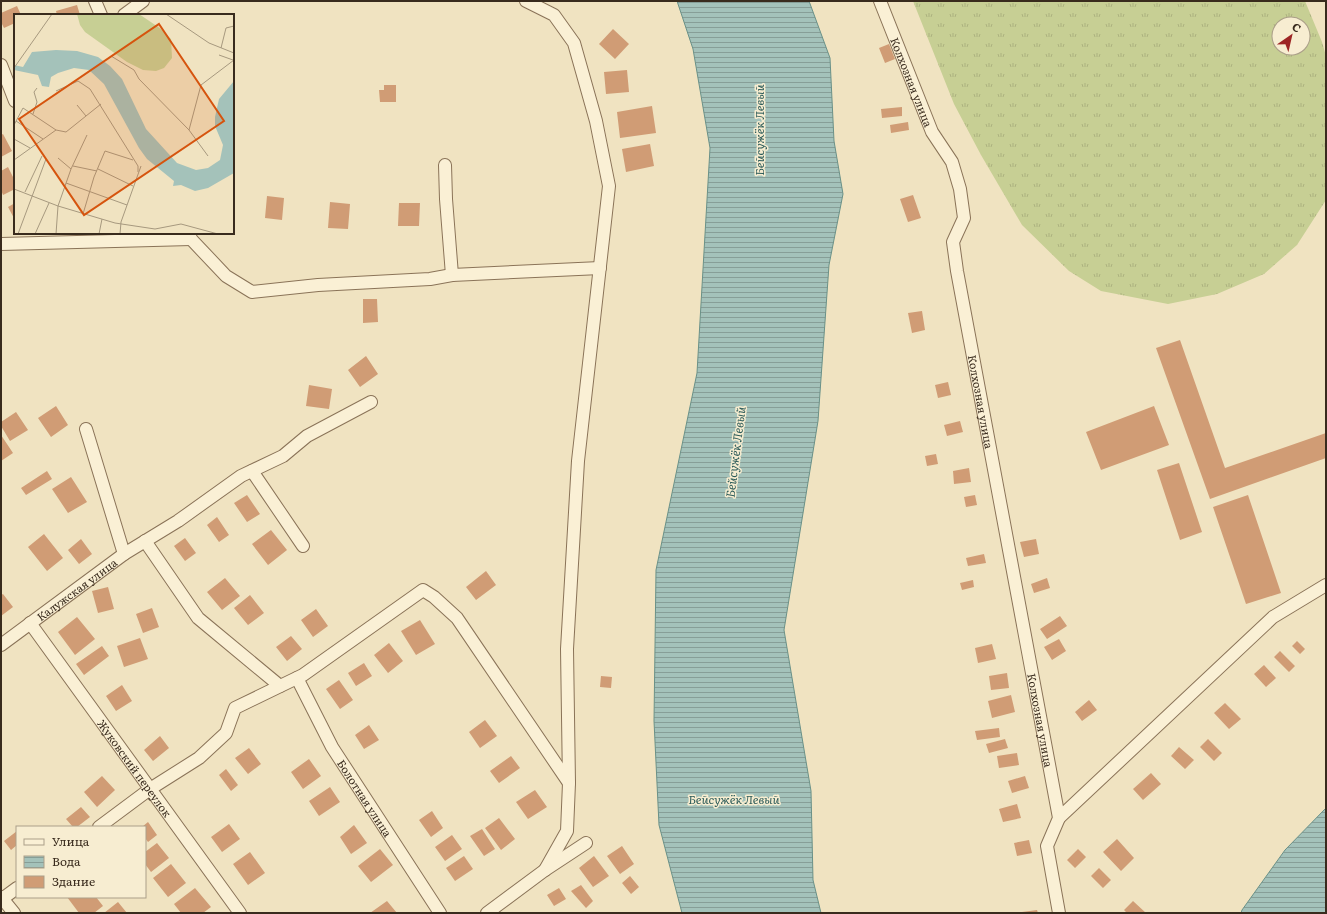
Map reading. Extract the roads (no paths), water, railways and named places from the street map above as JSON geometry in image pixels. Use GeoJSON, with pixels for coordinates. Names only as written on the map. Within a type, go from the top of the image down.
{"type":"FeatureCollection","features":[{"type":"Feature","properties":{"kind":"street"},"geometry":{"type":"LineString","coordinates":[[95,1],[101,14]]}},
{"type":"Feature","properties":{"kind":"street"},"geometry":{"type":"LineString","coordinates":[[125,14],[142,1]]}},
{"type":"Feature","properties":{"kind":"street"},"geometry":{"type":"LineString","coordinates":[[526,1],[554,15],[574,43],[596,121],[609,186],[577,469],[567,649],[569,783],[567,831],[545,870]]}},
{"type":"Feature","properties":{"kind":"street","name":"Колхозная улица"},"geometry":{"type":"LineString","coordinates":[[880,1],[932,132],[952,162],[960,189],[964,218],[953,242],[956,271],[1059,818]]}},
{"type":"Feature","properties":{"kind":"street"},"geometry":{"type":"LineString","coordinates":[[1,65],[14,98]]}},
{"type":"Feature","properties":{"kind":"street"},"geometry":{"type":"LineString","coordinates":[[445,165],[452,275]]}},
{"type":"Feature","properties":{"kind":"street"},"geometry":{"type":"LineString","coordinates":[[1,244],[68,238],[190,236],[226,276],[252,292],[318,285],[430,279],[452,275],[600,268]]}},
{"type":"Feature","properties":{"kind":"street"},"geometry":{"type":"LineString","coordinates":[[124,554],[178,521],[241,476],[283,456],[307,436],[371,402]]}},
{"type":"Feature","properties":{"kind":"street","name":"Калужская улица"},"geometry":{"type":"LineString","coordinates":[[1,645],[124,554],[86,429]]}},
{"type":"Feature","properties":{"kind":"street"},"geometry":{"type":"LineString","coordinates":[[252,471],[303,546]]}},
{"type":"Feature","properties":{"kind":"street"},"geometry":{"type":"LineString","coordinates":[[145,541],[198,618],[280,686]]}},
{"type":"Feature","properties":{"kind":"street"},"geometry":{"type":"LineString","coordinates":[[1059,913],[1047,846],[1059,818],[1273,617],[1326,585]]}},
{"type":"Feature","properties":{"kind":"street"},"geometry":{"type":"LineString","coordinates":[[100,826],[150,789],[199,758],[226,733],[235,708],[304,675],[422,590],[434,597],[457,618],[569,783]]}},
{"type":"Feature","properties":{"kind":"street","name":"Жуковский переулок"},"geometry":{"type":"LineString","coordinates":[[30,623],[240,913]]}},
{"type":"Feature","properties":{"kind":"street","name":"Болотная улица"},"geometry":{"type":"LineString","coordinates":[[297,678],[332,747],[440,913]]}},
{"type":"Feature","properties":{"kind":"street"},"geometry":{"type":"LineString","coordinates":[[487,913],[545,870],[586,843]]}},
{"type":"Feature","properties":{"kind":"street"},"geometry":{"type":"LineString","coordinates":[[14,913],[2,898],[16,889]]}},
{"type":"Feature","properties":{"kind":"water","name":"Бейсужёк Левый"},"geometry":{"type":"Polygon","coordinates":[[[677,1],[809,1],[830,58],[834,141],[843,194],[829,265],[818,421],[784,630],[811,791],[813,880],[821,913],[682,913],[659,825],[654,721],[656,570],[697,373],[710,148],[693,49],[677,1]]]}},
{"type":"Feature","properties":{"kind":"water"},"geometry":{"type":"Polygon","coordinates":[[[1326,808],[1326,913],[1241,913],[1285,850],[1326,808]]]}}]}
